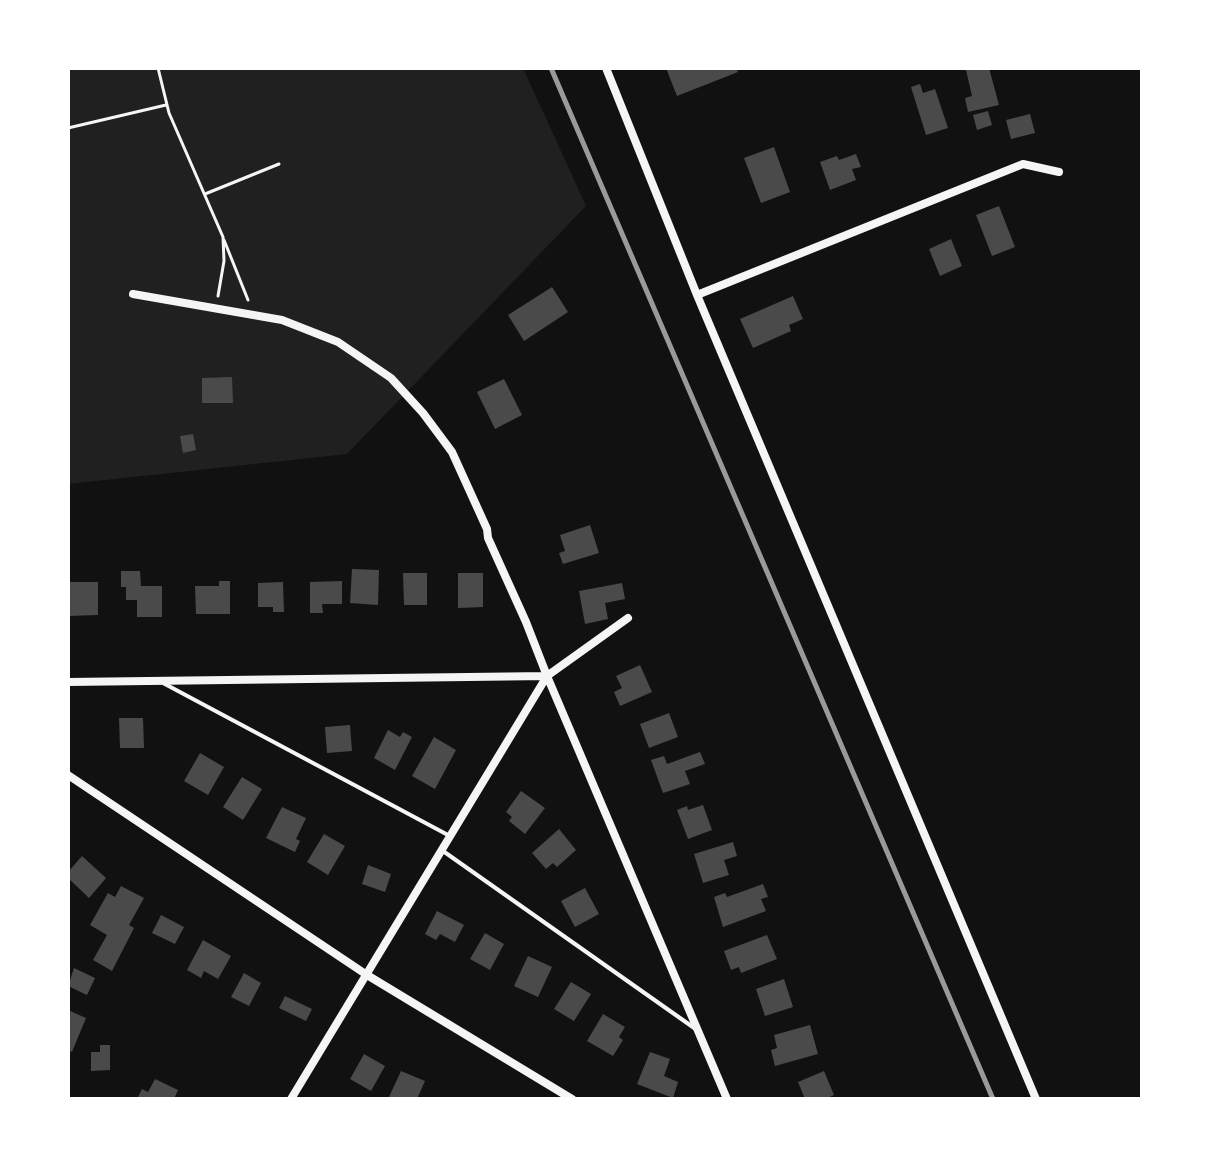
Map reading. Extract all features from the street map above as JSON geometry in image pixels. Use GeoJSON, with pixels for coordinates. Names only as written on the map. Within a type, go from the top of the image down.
{"type":"FeatureCollection","features":[{"type":"Feature","properties":{"kind":"street"},"geometry":{"type":"LineString","coordinates":[[606,68],[697,295],[1036,1099]]}},
{"type":"Feature","properties":{"kind":"street"},"geometry":{"type":"LineString","coordinates":[[697,295],[1023,164],[1059,172]]}},
{"type":"Feature","properties":{"kind":"street"},"geometry":{"type":"LineString","coordinates":[[133,294],[282,320],[338,342],[391,378],[423,413],[452,452],[727,1099]]}},
{"type":"Feature","properties":{"kind":"street"},"geometry":{"type":"LineString","coordinates":[[291,1099],[547,676],[628,618]]}},
{"type":"Feature","properties":{"kind":"street"},"geometry":{"type":"LineString","coordinates":[[68,682],[547,676]]}},
{"type":"Feature","properties":{"kind":"street"},"geometry":{"type":"LineString","coordinates":[[68,775],[367,975],[572,1099]]}},
{"type":"Feature","properties":{"kind":"lane"},"geometry":{"type":"LineString","coordinates":[[159,680],[451,836]]}},
{"type":"Feature","properties":{"kind":"lane"},"geometry":{"type":"LineString","coordinates":[[442,850],[699,1032]]}},
{"type":"Feature","properties":{"kind":"path"},"geometry":{"type":"LineString","coordinates":[[158,68],[167,105],[254,314]]}},
{"type":"Feature","properties":{"kind":"path"},"geometry":{"type":"LineString","coordinates":[[68,128],[167,105]]}},
{"type":"Feature","properties":{"kind":"path"},"geometry":{"type":"LineString","coordinates":[[205,195],[279,164]]}},
{"type":"Feature","properties":{"kind":"path"},"geometry":{"type":"LineString","coordinates":[[217,308],[224,261],[223,237]]}},
{"type":"Feature","properties":{"kind":"shaded area"},"geometry":{"type":"Polygon","coordinates":[[[68,68],[523,68],[586,206],[347,454],[68,484],[68,68]]]}},
{"type":"Feature","properties":{"kind":"building"},"geometry":{"type":"Polygon","coordinates":[[[666,68],[736,68],[738,72],[677,96],[666,68]]]}},
{"type":"Feature","properties":{"kind":"building"},"geometry":{"type":"Polygon","coordinates":[[[989,68],[999,105],[968,112],[965,98],[972,96],[966,70],[989,68]]]}},
{"type":"Feature","properties":{"kind":"building"},"geometry":{"type":"Polygon","coordinates":[[[920,84],[923,93],[935,89],[948,128],[926,135],[911,87],[920,84]]]}},
{"type":"Feature","properties":{"kind":"building"},"geometry":{"type":"Polygon","coordinates":[[[988,111],[992,125],[977,130],[973,115],[988,111]]]}},
{"type":"Feature","properties":{"kind":"building"},"geometry":{"type":"Polygon","coordinates":[[[1030,114],[1035,133],[1011,139],[1006,120],[1030,114]]]}},
{"type":"Feature","properties":{"kind":"building"},"geometry":{"type":"Polygon","coordinates":[[[774,147],[790,192],[761,203],[744,158],[774,147]]]}},
{"type":"Feature","properties":{"kind":"building"},"geometry":{"type":"Polygon","coordinates":[[[856,154],[861,167],[852,169],[856,180],[830,190],[820,162],[856,154]]]}},
{"type":"Feature","properties":{"kind":"building"},"geometry":{"type":"Polygon","coordinates":[[[999,206],[1015,247],[992,256],[976,215],[999,206]]]}},
{"type":"Feature","properties":{"kind":"building"},"geometry":{"type":"Polygon","coordinates":[[[951,239],[962,266],[940,276],[929,249],[951,239]]]}},
{"type":"Feature","properties":{"kind":"building"},"geometry":{"type":"Polygon","coordinates":[[[552,287],[568,312],[524,341],[508,315],[552,287]]]}},
{"type":"Feature","properties":{"kind":"building"},"geometry":{"type":"Polygon","coordinates":[[[793,296],[803,319],[789,325],[791,331],[753,348],[740,319],[793,296]]]}},
{"type":"Feature","properties":{"kind":"building"},"geometry":{"type":"Polygon","coordinates":[[[232,377],[233,403],[202,403],[202,378],[232,377]]]}},
{"type":"Feature","properties":{"kind":"building"},"geometry":{"type":"Polygon","coordinates":[[[504,379],[522,415],[495,429],[477,392],[504,379]]]}},
{"type":"Feature","properties":{"kind":"building"},"geometry":{"type":"Polygon","coordinates":[[[193,434],[196,450],[183,453],[180,436],[193,434]]]}},
{"type":"Feature","properties":{"kind":"building"},"geometry":{"type":"Polygon","coordinates":[[[590,525],[599,553],[563,564],[559,553],[565,551],[560,535],[590,525]]]}},
{"type":"Feature","properties":{"kind":"building"},"geometry":{"type":"Polygon","coordinates":[[[352,569],[379,570],[378,605],[350,603],[352,569]]]}},
{"type":"Feature","properties":{"kind":"building"},"geometry":{"type":"Polygon","coordinates":[[[121,571],[140,571],[141,586],[162,586],[162,617],[137,617],[137,600],[126,600],[126,587],[121,587],[121,571]]]}},
{"type":"Feature","properties":{"kind":"building"},"geometry":{"type":"Polygon","coordinates":[[[403,573],[427,573],[427,605],[404,605],[403,573]]]}},
{"type":"Feature","properties":{"kind":"building"},"geometry":{"type":"Polygon","coordinates":[[[458,573],[483,573],[483,607],[458,608],[458,573]]]}},
{"type":"Feature","properties":{"kind":"building"},"geometry":{"type":"Polygon","coordinates":[[[219,581],[230,581],[230,614],[196,614],[195,586],[219,586],[219,581]]]}},
{"type":"Feature","properties":{"kind":"building"},"geometry":{"type":"Polygon","coordinates":[[[342,581],[342,604],[322,604],[323,613],[310,613],[310,582],[342,581]]]}},
{"type":"Feature","properties":{"kind":"building"},"geometry":{"type":"Polygon","coordinates":[[[68,582],[98,582],[98,615],[68,616],[68,582]]]}},
{"type":"Feature","properties":{"kind":"building"},"geometry":{"type":"Polygon","coordinates":[[[283,582],[284,612],[273,612],[273,607],[258,607],[258,583],[283,582]]]}},
{"type":"Feature","properties":{"kind":"building"},"geometry":{"type":"Polygon","coordinates":[[[622,583],[625,599],[605,603],[608,619],[585,624],[579,591],[622,583]]]}},
{"type":"Feature","properties":{"kind":"building"},"geometry":{"type":"Polygon","coordinates":[[[640,665],[652,692],[620,706],[614,692],[622,688],[616,676],[640,665]]]}},
{"type":"Feature","properties":{"kind":"building"},"geometry":{"type":"Polygon","coordinates":[[[669,713],[678,737],[649,748],[640,724],[669,713]]]}},
{"type":"Feature","properties":{"kind":"building"},"geometry":{"type":"Polygon","coordinates":[[[119,718],[143,718],[144,748],[120,748],[119,718]]]}},
{"type":"Feature","properties":{"kind":"building"},"geometry":{"type":"Polygon","coordinates":[[[350,725],[352,751],[327,753],[325,727],[350,725]]]}},
{"type":"Feature","properties":{"kind":"building"},"geometry":{"type":"Polygon","coordinates":[[[388,730],[400,737],[403,732],[412,737],[395,770],[374,758],[388,730]]]}},
{"type":"Feature","properties":{"kind":"building"},"geometry":{"type":"Polygon","coordinates":[[[434,737],[456,750],[435,789],[412,776],[434,737]]]}},
{"type":"Feature","properties":{"kind":"building"},"geometry":{"type":"Polygon","coordinates":[[[700,752],[705,764],[685,771],[690,784],[663,793],[651,760],[664,756],[667,764],[700,752]]]}},
{"type":"Feature","properties":{"kind":"building"},"geometry":{"type":"Polygon","coordinates":[[[200,753],[224,767],[208,795],[184,781],[200,753]]]}},
{"type":"Feature","properties":{"kind":"building"},"geometry":{"type":"Polygon","coordinates":[[[242,777],[262,789],[243,820],[223,807],[242,777]]]}},
{"type":"Feature","properties":{"kind":"building"},"geometry":{"type":"Polygon","coordinates":[[[521,791],[545,808],[525,834],[509,821],[512,817],[506,812],[521,791]]]}},
{"type":"Feature","properties":{"kind":"building"},"geometry":{"type":"Polygon","coordinates":[[[703,805],[712,830],[688,839],[677,810],[703,805]]]}},
{"type":"Feature","properties":{"kind":"building"},"geometry":{"type":"Polygon","coordinates":[[[282,807],[306,818],[296,839],[300,841],[295,852],[266,838],[282,807]]]}},
{"type":"Feature","properties":{"kind":"building"},"geometry":{"type":"Polygon","coordinates":[[[559,829],[576,850],[557,867],[553,863],[546,869],[532,853],[559,829]]]}},
{"type":"Feature","properties":{"kind":"building"},"geometry":{"type":"Polygon","coordinates":[[[324,834],[345,846],[328,875],[307,862],[324,834]]]}},
{"type":"Feature","properties":{"kind":"building"},"geometry":{"type":"Polygon","coordinates":[[[733,842],[737,856],[724,860],[729,875],[703,883],[694,854],[733,842]]]}},
{"type":"Feature","properties":{"kind":"building"},"geometry":{"type":"Polygon","coordinates":[[[82,856],[106,878],[89,898],[68,878],[68,872],[82,856]]]}},
{"type":"Feature","properties":{"kind":"building"},"geometry":{"type":"Polygon","coordinates":[[[368,865],[391,874],[385,892],[362,884],[368,865]]]}},
{"type":"Feature","properties":{"kind":"building"},"geometry":{"type":"Polygon","coordinates":[[[763,884],[768,897],[761,899],[766,911],[723,927],[714,897],[725,893],[727,897],[763,884]]]}},
{"type":"Feature","properties":{"kind":"building"},"geometry":{"type":"Polygon","coordinates":[[[121,886],[144,898],[129,925],[134,928],[112,971],[93,960],[107,935],[90,925],[108,893],[115,897],[121,886]]]}},
{"type":"Feature","properties":{"kind":"building"},"geometry":{"type":"Polygon","coordinates":[[[585,888],[599,914],[575,927],[561,901],[585,888]]]}},
{"type":"Feature","properties":{"kind":"building"},"geometry":{"type":"Polygon","coordinates":[[[437,911],[464,925],[455,942],[440,934],[436,940],[425,934],[437,911]]]}},
{"type":"Feature","properties":{"kind":"building"},"geometry":{"type":"Polygon","coordinates":[[[161,915],[184,927],[175,944],[152,933],[161,915]]]}},
{"type":"Feature","properties":{"kind":"building"},"geometry":{"type":"Polygon","coordinates":[[[485,933],[504,944],[490,970],[470,959],[485,933]]]}},
{"type":"Feature","properties":{"kind":"building"},"geometry":{"type":"Polygon","coordinates":[[[767,935],[777,959],[741,973],[739,967],[731,970],[724,951],[767,935]]]}},
{"type":"Feature","properties":{"kind":"building"},"geometry":{"type":"Polygon","coordinates":[[[203,940],[231,956],[218,979],[204,971],[201,978],[187,970],[203,940]]]}},
{"type":"Feature","properties":{"kind":"building"},"geometry":{"type":"Polygon","coordinates":[[[528,956],[552,967],[538,997],[514,986],[528,956]]]}},
{"type":"Feature","properties":{"kind":"building"},"geometry":{"type":"Polygon","coordinates":[[[74,968],[95,978],[87,995],[68,986],[74,968]]]}},
{"type":"Feature","properties":{"kind":"building"},"geometry":{"type":"Polygon","coordinates":[[[244,973],[261,983],[249,1006],[231,997],[244,973]]]}},
{"type":"Feature","properties":{"kind":"building"},"geometry":{"type":"Polygon","coordinates":[[[784,979],[793,1007],[765,1016],[756,989],[784,979]]]}},
{"type":"Feature","properties":{"kind":"building"},"geometry":{"type":"Polygon","coordinates":[[[571,982],[591,994],[574,1021],[554,1009],[571,982]]]}},
{"type":"Feature","properties":{"kind":"building"},"geometry":{"type":"Polygon","coordinates":[[[285,996],[312,1009],[306,1021],[279,1008],[285,996]]]}},
{"type":"Feature","properties":{"kind":"building"},"geometry":{"type":"Polygon","coordinates":[[[68,1010],[86,1018],[72,1052],[68,1050],[68,1010]]]}},
{"type":"Feature","properties":{"kind":"building"},"geometry":{"type":"Polygon","coordinates":[[[603,1014],[625,1027],[619,1037],[623,1040],[613,1056],[587,1041],[603,1014]]]}},
{"type":"Feature","properties":{"kind":"building"},"geometry":{"type":"Polygon","coordinates":[[[810,1025],[818,1054],[775,1066],[771,1050],[777,1048],[774,1035],[810,1025]]]}},
{"type":"Feature","properties":{"kind":"building"},"geometry":{"type":"Polygon","coordinates":[[[100,1045],[110,1045],[110,1070],[91,1071],[91,1052],[100,1052],[100,1045]]]}},
{"type":"Feature","properties":{"kind":"building"},"geometry":{"type":"Polygon","coordinates":[[[650,1052],[670,1059],[664,1076],[678,1082],[673,1098],[637,1084],[650,1052]]]}},
{"type":"Feature","properties":{"kind":"building"},"geometry":{"type":"Polygon","coordinates":[[[364,1054],[385,1066],[371,1091],[350,1079],[364,1054]]]}},
{"type":"Feature","properties":{"kind":"building"},"geometry":{"type":"Polygon","coordinates":[[[401,1071],[425,1081],[417,1099],[388,1099],[401,1071]]]}},
{"type":"Feature","properties":{"kind":"building"},"geometry":{"type":"Polygon","coordinates":[[[824,1071],[834,1095],[825,1099],[805,1099],[798,1082],[824,1071]]]}},
{"type":"Feature","properties":{"kind":"building"},"geometry":{"type":"Polygon","coordinates":[[[155,1079],[178,1090],[174,1099],[137,1099],[142,1089],[148,1092],[155,1079]]]}},
{"type":"Feature","properties":{"kind":"railway"},"geometry":{"type":"LineString","coordinates":[[551,68],[993,1099]]}}]}
